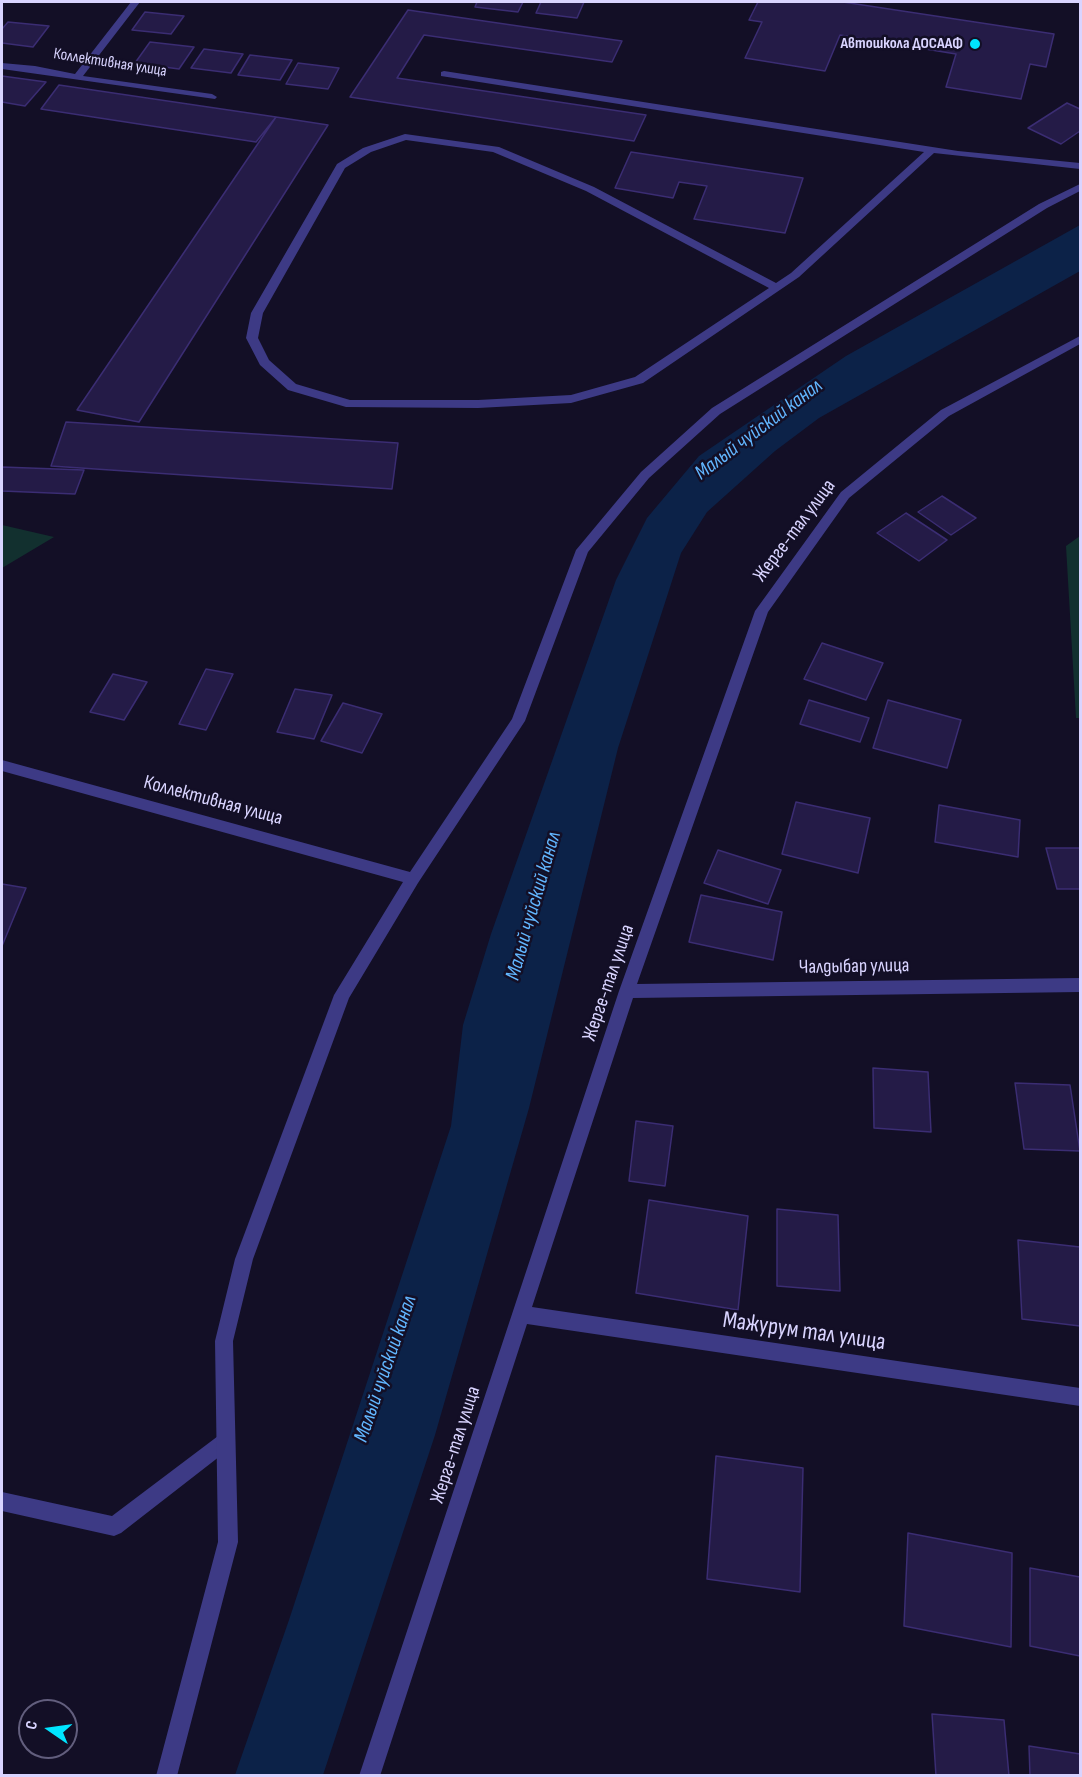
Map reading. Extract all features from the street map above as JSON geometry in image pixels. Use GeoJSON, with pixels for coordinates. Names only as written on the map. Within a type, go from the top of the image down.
{"type":"FeatureCollection","features":[{"type":"Feature","properties":{"kind":"street"},"geometry":{"type":"LineString","coordinates":[[78,76],[135,2]]}},
{"type":"Feature","properties":{"kind":"street","name":"Коллективная улица"},"geometry":{"type":"LineString","coordinates":[[2,66],[212,97]]}},
{"type":"Feature","properties":{"kind":"street"},"geometry":{"type":"LineString","coordinates":[[444,74],[932,150],[1080,166]]}},
{"type":"Feature","properties":{"kind":"street"},"geometry":{"type":"LineString","coordinates":[[776,287],[590,189],[495,149],[405,137],[367,150],[341,166],[257,313],[252,338],[264,362],[292,387],[350,404],[478,404],[571,399],[639,380],[776,287],[795,274],[932,150]]}},
{"type":"Feature","properties":{"kind":"street"},"geometry":{"type":"LineString","coordinates":[[166,1776],[228,1542],[224,1341],[244,1259],[342,995],[413,879],[519,721],[582,550],[645,475],[716,411],[1043,206],[1080,187]]}},
{"type":"Feature","properties":{"kind":"street","name":"Жерге-тал улица"},"geometry":{"type":"LineString","coordinates":[[369,1776],[627,991],[762,611],[845,495],[945,412],[1080,340]]}},
{"type":"Feature","properties":{"kind":"street","name":"Коллективная улица"},"geometry":{"type":"LineString","coordinates":[[2,765],[413,879]]}},
{"type":"Feature","properties":{"kind":"street","name":"Чалдыбар улица"},"geometry":{"type":"LineString","coordinates":[[627,991],[1080,985]]}},
{"type":"Feature","properties":{"kind":"street","name":"Мажурум тал улица"},"geometry":{"type":"LineString","coordinates":[[521,1314],[1080,1397]]}},
{"type":"Feature","properties":{"kind":"street"},"geometry":{"type":"LineString","coordinates":[[2,1502],[114,1526],[226,1439]]}},
{"type":"Feature","properties":{"kind":"green space"},"geometry":{"type":"Polygon","coordinates":[[[2,525],[54,537],[2,568],[2,525]]]}},
{"type":"Feature","properties":{"kind":"green space"},"geometry":{"type":"Polygon","coordinates":[[[1080,536],[1080,718],[1076,718],[1066,546],[1080,536]]]}},
{"type":"Feature","properties":{"kind":"water","name":"Малый чуйский канал"},"geometry":{"type":"Polygon","coordinates":[[[1080,225],[1080,271],[819,418],[775,451],[707,512],[681,553],[618,748],[529,1108],[435,1435],[323,1775],[235,1775],[289,1620],[451,1126],[463,1025],[491,934],[616,580],[647,518],[699,456],[846,356],[1080,225]]]}},
{"type":"Feature","properties":{"kind":"building"},"geometry":{"type":"Polygon","coordinates":[[[477,2],[523,2],[518,12],[475,7],[477,2]]]}},
{"type":"Feature","properties":{"kind":"building"},"geometry":{"type":"Polygon","coordinates":[[[541,2],[584,2],[577,18],[536,13],[541,2]]]}},
{"type":"Feature","properties":{"kind":"building","name":"Автошкола ДОСААФ"},"geometry":{"type":"Polygon","coordinates":[[[758,2],[843,2],[1054,34],[1046,67],[1030,64],[1021,99],[946,87],[956,54],[840,35],[825,71],[745,58],[762,22],[749,20],[758,2]]]}},
{"type":"Feature","properties":{"kind":"building"},"geometry":{"type":"Polygon","coordinates":[[[408,10],[622,41],[612,62],[424,35],[397,78],[646,115],[634,141],[350,97],[408,10]]]}},
{"type":"Feature","properties":{"kind":"building"},"geometry":{"type":"Polygon","coordinates":[[[145,12],[184,16],[171,34],[132,30],[145,12]]]}},
{"type":"Feature","properties":{"kind":"building"},"geometry":{"type":"Polygon","coordinates":[[[8,22],[49,26],[33,47],[2,43],[2,29],[8,22]]]}},
{"type":"Feature","properties":{"kind":"building"},"geometry":{"type":"Polygon","coordinates":[[[150,42],[194,47],[179,69],[135,63],[150,42]]]}},
{"type":"Feature","properties":{"kind":"building"},"geometry":{"type":"Polygon","coordinates":[[[204,49],[243,54],[231,73],[191,68],[204,49]]]}},
{"type":"Feature","properties":{"kind":"building"},"geometry":{"type":"Polygon","coordinates":[[[250,55],[292,60],[280,80],[238,75],[250,55]]]}},
{"type":"Feature","properties":{"kind":"building"},"geometry":{"type":"Polygon","coordinates":[[[298,63],[339,68],[328,89],[286,84],[298,63]]]}},
{"type":"Feature","properties":{"kind":"building"},"geometry":{"type":"Polygon","coordinates":[[[2,76],[46,82],[25,106],[2,102],[2,76]]]}},
{"type":"Feature","properties":{"kind":"building"},"geometry":{"type":"Polygon","coordinates":[[[59,85],[276,117],[256,142],[41,109],[59,85]]]}},
{"type":"Feature","properties":{"kind":"building"},"geometry":{"type":"Polygon","coordinates":[[[1067,103],[1080,109],[1080,131],[1061,144],[1028,128],[1067,103]]]}},
{"type":"Feature","properties":{"kind":"building"},"geometry":{"type":"Polygon","coordinates":[[[276,117],[328,125],[139,422],[77,410],[276,117]]]}},
{"type":"Feature","properties":{"kind":"building"},"geometry":{"type":"Polygon","coordinates":[[[631,152],[803,178],[785,233],[694,219],[707,186],[679,182],[673,198],[615,188],[631,152]]]}},
{"type":"Feature","properties":{"kind":"building"},"geometry":{"type":"Polygon","coordinates":[[[66,422],[398,443],[392,489],[51,466],[66,422]]]}},
{"type":"Feature","properties":{"kind":"building"},"geometry":{"type":"Polygon","coordinates":[[[2,467],[84,470],[75,494],[2,491],[2,467]]]}},
{"type":"Feature","properties":{"kind":"building"},"geometry":{"type":"Polygon","coordinates":[[[942,496],[976,518],[951,535],[918,512],[942,496]]]}},
{"type":"Feature","properties":{"kind":"building"},"geometry":{"type":"Polygon","coordinates":[[[906,513],[947,540],[919,561],[877,533],[906,513]]]}},
{"type":"Feature","properties":{"kind":"building"},"geometry":{"type":"Polygon","coordinates":[[[822,643],[883,663],[866,700],[804,679],[822,643]]]}},
{"type":"Feature","properties":{"kind":"building"},"geometry":{"type":"Polygon","coordinates":[[[206,669],[233,674],[206,730],[179,724],[206,669]]]}},
{"type":"Feature","properties":{"kind":"building"},"geometry":{"type":"Polygon","coordinates":[[[113,674],[147,682],[124,720],[90,712],[113,674]]]}},
{"type":"Feature","properties":{"kind":"building"},"geometry":{"type":"Polygon","coordinates":[[[295,689],[332,695],[314,739],[277,732],[295,689]]]}},
{"type":"Feature","properties":{"kind":"building"},"geometry":{"type":"Polygon","coordinates":[[[809,700],[869,718],[860,742],[800,724],[809,700]]]}},
{"type":"Feature","properties":{"kind":"building"},"geometry":{"type":"Polygon","coordinates":[[[888,700],[961,720],[947,768],[873,748],[888,700]]]}},
{"type":"Feature","properties":{"kind":"building"},"geometry":{"type":"Polygon","coordinates":[[[343,703],[382,714],[362,753],[321,741],[343,703]]]}},
{"type":"Feature","properties":{"kind":"building"},"geometry":{"type":"Polygon","coordinates":[[[796,802],[870,818],[858,873],[782,854],[796,802]]]}},
{"type":"Feature","properties":{"kind":"building"},"geometry":{"type":"Polygon","coordinates":[[[939,805],[1020,820],[1018,857],[935,842],[939,805]]]}},
{"type":"Feature","properties":{"kind":"building"},"geometry":{"type":"Polygon","coordinates":[[[1046,848],[1080,848],[1080,889],[1057,889],[1046,848]]]}},
{"type":"Feature","properties":{"kind":"building"},"geometry":{"type":"Polygon","coordinates":[[[718,850],[781,870],[768,904],[704,883],[718,850]]]}},
{"type":"Feature","properties":{"kind":"building"},"geometry":{"type":"Polygon","coordinates":[[[2,884],[26,888],[2,946],[2,884]]]}},
{"type":"Feature","properties":{"kind":"building"},"geometry":{"type":"Polygon","coordinates":[[[701,895],[782,912],[773,960],[689,942],[701,895]]]}},
{"type":"Feature","properties":{"kind":"building"},"geometry":{"type":"Polygon","coordinates":[[[873,1068],[928,1072],[931,1132],[874,1128],[873,1068]]]}},
{"type":"Feature","properties":{"kind":"building"},"geometry":{"type":"Polygon","coordinates":[[[1015,1083],[1070,1085],[1080,1151],[1024,1149],[1015,1083]]]}},
{"type":"Feature","properties":{"kind":"building"},"geometry":{"type":"Polygon","coordinates":[[[636,1121],[673,1126],[665,1186],[629,1181],[636,1121]]]}},
{"type":"Feature","properties":{"kind":"building"},"geometry":{"type":"Polygon","coordinates":[[[649,1200],[748,1216],[738,1310],[636,1293],[649,1200]]]}},
{"type":"Feature","properties":{"kind":"building"},"geometry":{"type":"Polygon","coordinates":[[[777,1209],[838,1215],[840,1291],[777,1286],[777,1209]]]}},
{"type":"Feature","properties":{"kind":"building"},"geometry":{"type":"Polygon","coordinates":[[[1018,1240],[1080,1247],[1080,1326],[1022,1319],[1018,1240]]]}},
{"type":"Feature","properties":{"kind":"building"},"geometry":{"type":"Polygon","coordinates":[[[716,1456],[803,1468],[800,1592],[707,1579],[716,1456]]]}},
{"type":"Feature","properties":{"kind":"building"},"geometry":{"type":"Polygon","coordinates":[[[908,1533],[1012,1553],[1011,1647],[904,1626],[908,1533]]]}},
{"type":"Feature","properties":{"kind":"building"},"geometry":{"type":"Polygon","coordinates":[[[1030,1568],[1080,1577],[1080,1656],[1030,1646],[1030,1568]]]}},
{"type":"Feature","properties":{"kind":"building"},"geometry":{"type":"Polygon","coordinates":[[[932,1714],[1004,1720],[1009,1776],[936,1776],[932,1714]]]}},
{"type":"Feature","properties":{"kind":"building"},"geometry":{"type":"Polygon","coordinates":[[[1029,1746],[1080,1754],[1080,1776],[1030,1776],[1029,1746]]]}},
{"type":"Feature","properties":{"kind":"place","name":"Автошкола ДОСААФ"},"geometry":{"type":"Point","coordinates":[975,44]}}]}
